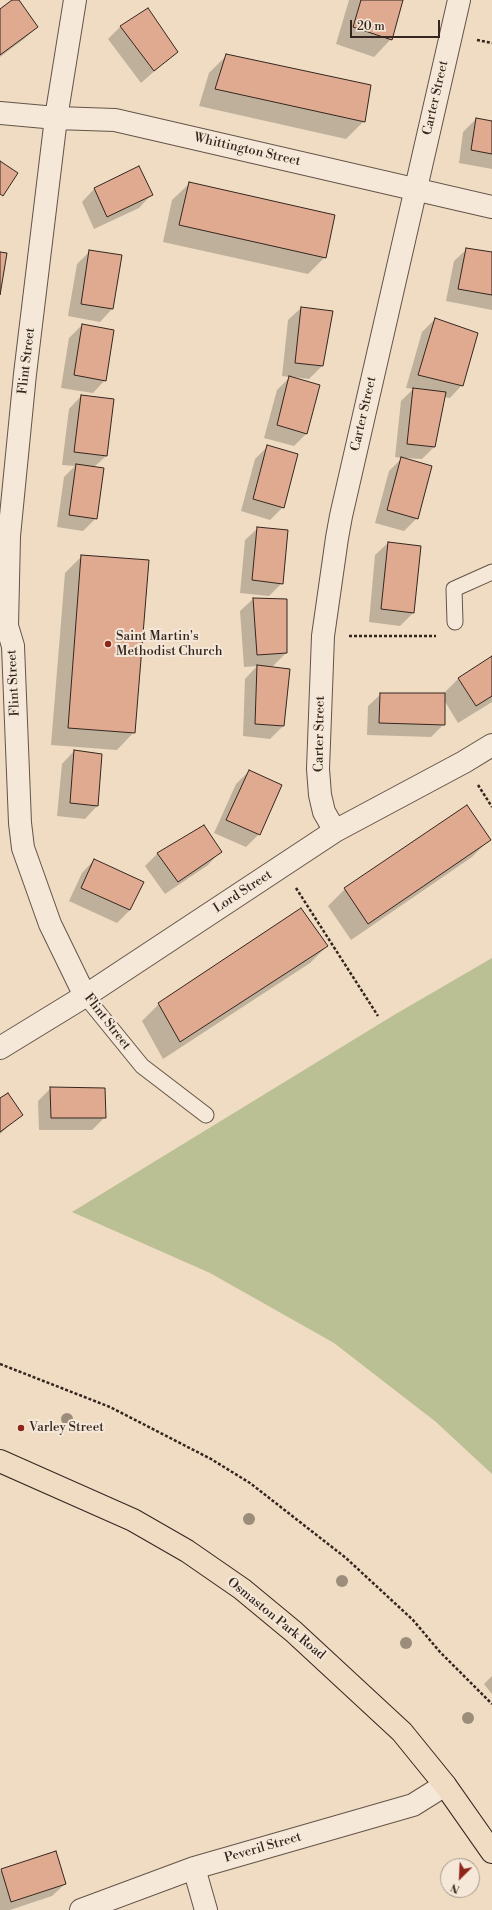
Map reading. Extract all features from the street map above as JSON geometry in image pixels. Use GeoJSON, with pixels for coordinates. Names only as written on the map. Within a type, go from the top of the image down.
{"type":"FeatureCollection","features":[{"type":"Feature","properties":{"kind":"highway","name":"Osmaston Park Road"},"geometry":{"type":"LineString","coordinates":[[0,1461],[133,1520],[187,1551],[242,1589],[294,1632],[402,1732],[445,1785],[492,1852]]}},
{"type":"Feature","properties":{"kind":"street","name":"Flint Street"},"geometry":{"type":"LineString","coordinates":[[74,0],[56,118],[25,374],[9,536],[4,627],[13,646],[20,823],[23,848],[50,924],[85,996]]}},
{"type":"Feature","properties":{"kind":"street","name":"Carter Street"},"geometry":{"type":"LineString","coordinates":[[335,831],[324,812],[320,795],[319,723],[323,636],[341,516],[459,0]]}},
{"type":"Feature","properties":{"kind":"street","name":"Whittington Street"},"geometry":{"type":"LineString","coordinates":[[0,113],[56,118],[115,120],[492,207]]}},
{"type":"Feature","properties":{"kind":"street","name":"Lord Street"},"geometry":{"type":"LineString","coordinates":[[0,1048],[85,996],[335,831],[464,762],[492,745]]}},
{"type":"Feature","properties":{"kind":"street","name":"Peveril Street"},"geometry":{"type":"LineString","coordinates":[[81,1910],[194,1868],[413,1804],[445,1785]]}},
{"type":"Feature","properties":{"kind":"street"},"geometry":{"type":"LineString","coordinates":[[194,1868],[206,1910]]}},
{"type":"Feature","properties":{"kind":"lane"},"geometry":{"type":"LineString","coordinates":[[455,622],[454,589],[492,572]]}},
{"type":"Feature","properties":{"kind":"lane","name":"Flint Street"},"geometry":{"type":"LineString","coordinates":[[85,996],[142,1066],[206,1115]]}},
{"type":"Feature","properties":{"kind":"path"},"geometry":{"type":"LineString","coordinates":[[323,636],[451,636],[455,622]]}},
{"type":"Feature","properties":{"kind":"path"},"geometry":{"type":"LineString","coordinates":[[285,864],[297,890],[378,1016]]}},
{"type":"Feature","properties":{"kind":"path"},"geometry":{"type":"LineString","coordinates":[[0,1364],[110,1408],[211,1459],[250,1483],[339,1553],[387,1596],[413,1620],[440,1652],[492,1704]]}},
{"type":"Feature","properties":{"kind":"green space"},"geometry":{"type":"Polygon","coordinates":[[[492,958],[492,1474],[436,1422],[334,1343],[210,1273],[72,1212],[394,1015],[492,958]]]}},
{"type":"Feature","properties":{"kind":"building"},"geometry":{"type":"Polygon","coordinates":[[[12,0],[19,0],[38,27],[0,55],[0,9],[12,0]]]}},
{"type":"Feature","properties":{"kind":"building"},"geometry":{"type":"Polygon","coordinates":[[[361,0],[403,0],[392,40],[353,27],[361,0]]]}},
{"type":"Feature","properties":{"kind":"building"},"geometry":{"type":"Polygon","coordinates":[[[148,8],[178,52],[154,71],[120,26],[148,8]]]}},
{"type":"Feature","properties":{"kind":"building"},"geometry":{"type":"Polygon","coordinates":[[[226,54],[371,85],[365,122],[215,89],[226,54]]]}},
{"type":"Feature","properties":{"kind":"building"},"geometry":{"type":"Polygon","coordinates":[[[476,118],[492,121],[492,154],[471,150],[476,118]]]}},
{"type":"Feature","properties":{"kind":"building"},"geometry":{"type":"Polygon","coordinates":[[[0,161],[18,173],[3,196],[0,194],[0,161]]]}},
{"type":"Feature","properties":{"kind":"building"},"geometry":{"type":"Polygon","coordinates":[[[139,166],[153,195],[107,217],[94,188],[139,166]]]}},
{"type":"Feature","properties":{"kind":"building"},"geometry":{"type":"Polygon","coordinates":[[[189,182],[335,215],[326,258],[179,225],[189,182]]]}},
{"type":"Feature","properties":{"kind":"building"},"geometry":{"type":"Polygon","coordinates":[[[466,248],[492,252],[492,295],[458,289],[466,248]]]}},
{"type":"Feature","properties":{"kind":"building"},"geometry":{"type":"Polygon","coordinates":[[[89,250],[122,255],[113,309],[81,304],[89,250]]]}},
{"type":"Feature","properties":{"kind":"building"},"geometry":{"type":"Polygon","coordinates":[[[0,252],[7,253],[0,295],[0,252]]]}},
{"type":"Feature","properties":{"kind":"building"},"geometry":{"type":"Polygon","coordinates":[[[301,307],[333,311],[323,366],[295,363],[301,307]]]}},
{"type":"Feature","properties":{"kind":"building"},"geometry":{"type":"Polygon","coordinates":[[[435,318],[478,333],[463,386],[418,375],[435,318]]]}},
{"type":"Feature","properties":{"kind":"building"},"geometry":{"type":"Polygon","coordinates":[[[82,324],[114,330],[106,381],[74,375],[82,324]]]}},
{"type":"Feature","properties":{"kind":"building"},"geometry":{"type":"Polygon","coordinates":[[[289,376],[320,385],[307,434],[277,425],[289,376]]]}},
{"type":"Feature","properties":{"kind":"building"},"geometry":{"type":"Polygon","coordinates":[[[413,388],[446,392],[435,447],[407,444],[413,388]]]}},
{"type":"Feature","properties":{"kind":"building"},"geometry":{"type":"Polygon","coordinates":[[[81,395],[114,399],[107,456],[74,452],[81,395]]]}},
{"type":"Feature","properties":{"kind":"building"},"geometry":{"type":"Polygon","coordinates":[[[267,445],[298,454],[284,508],[253,499],[267,445]]]}},
{"type":"Feature","properties":{"kind":"building"},"geometry":{"type":"Polygon","coordinates":[[[401,457],[432,466],[418,519],[387,510],[401,457]]]}},
{"type":"Feature","properties":{"kind":"building"},"geometry":{"type":"Polygon","coordinates":[[[76,464],[104,468],[97,519],[69,515],[76,464]]]}},
{"type":"Feature","properties":{"kind":"building"},"geometry":{"type":"Polygon","coordinates":[[[257,527],[288,530],[283,584],[252,580],[257,527]]]}},
{"type":"Feature","properties":{"kind":"building"},"geometry":{"type":"Polygon","coordinates":[[[388,542],[421,546],[414,613],[381,609],[388,542]]]}},
{"type":"Feature","properties":{"kind":"building","name":"Saint Martin's Methodist Church"},"geometry":{"type":"Polygon","coordinates":[[[81,555],[149,560],[135,733],[68,728],[81,555]]]}},
{"type":"Feature","properties":{"kind":"building"},"geometry":{"type":"Polygon","coordinates":[[[253,598],[287,599],[287,653],[257,655],[253,598]]]}},
{"type":"Feature","properties":{"kind":"building"},"geometry":{"type":"Polygon","coordinates":[[[492,656],[492,696],[476,706],[458,678],[492,656]]]}},
{"type":"Feature","properties":{"kind":"building"},"geometry":{"type":"Polygon","coordinates":[[[257,665],[290,669],[284,726],[255,724],[257,665]]]}},
{"type":"Feature","properties":{"kind":"building"},"geometry":{"type":"Polygon","coordinates":[[[380,693],[445,693],[445,725],[379,723],[380,693]]]}},
{"type":"Feature","properties":{"kind":"building"},"geometry":{"type":"Polygon","coordinates":[[[74,750],[102,754],[98,806],[70,803],[74,750]]]}},
{"type":"Feature","properties":{"kind":"building"},"geometry":{"type":"Polygon","coordinates":[[[249,770],[282,785],[260,835],[226,820],[249,770]]]}},
{"type":"Feature","properties":{"kind":"building"},"geometry":{"type":"Polygon","coordinates":[[[467,805],[491,840],[368,924],[344,888],[467,805]]]}},
{"type":"Feature","properties":{"kind":"building"},"geometry":{"type":"Polygon","coordinates":[[[204,825],[222,852],[178,882],[157,853],[204,825]]]}},
{"type":"Feature","properties":{"kind":"building"},"geometry":{"type":"Polygon","coordinates":[[[94,859],[144,882],[130,910],[81,888],[94,859]]]}},
{"type":"Feature","properties":{"kind":"building"},"geometry":{"type":"Polygon","coordinates":[[[301,908],[328,946],[180,1042],[158,1003],[301,908]]]}},
{"type":"Feature","properties":{"kind":"building"},"geometry":{"type":"Polygon","coordinates":[[[50,1087],[105,1088],[106,1118],[51,1118],[50,1087]]]}},
{"type":"Feature","properties":{"kind":"building"},"geometry":{"type":"Polygon","coordinates":[[[8,1093],[23,1115],[0,1132],[0,1098],[8,1093]]]}},
{"type":"Feature","properties":{"kind":"building"},"geometry":{"type":"Polygon","coordinates":[[[56,1851],[66,1884],[11,1902],[1,1869],[56,1851]]]}},
{"type":"Feature","properties":{"kind":"place","name":"Saint Martin's Methodist Church"},"geometry":{"type":"Point","coordinates":[108,644]}},
{"type":"Feature","properties":{"kind":"place","name":"Varley Street"},"geometry":{"type":"Point","coordinates":[21,1428]}}]}
